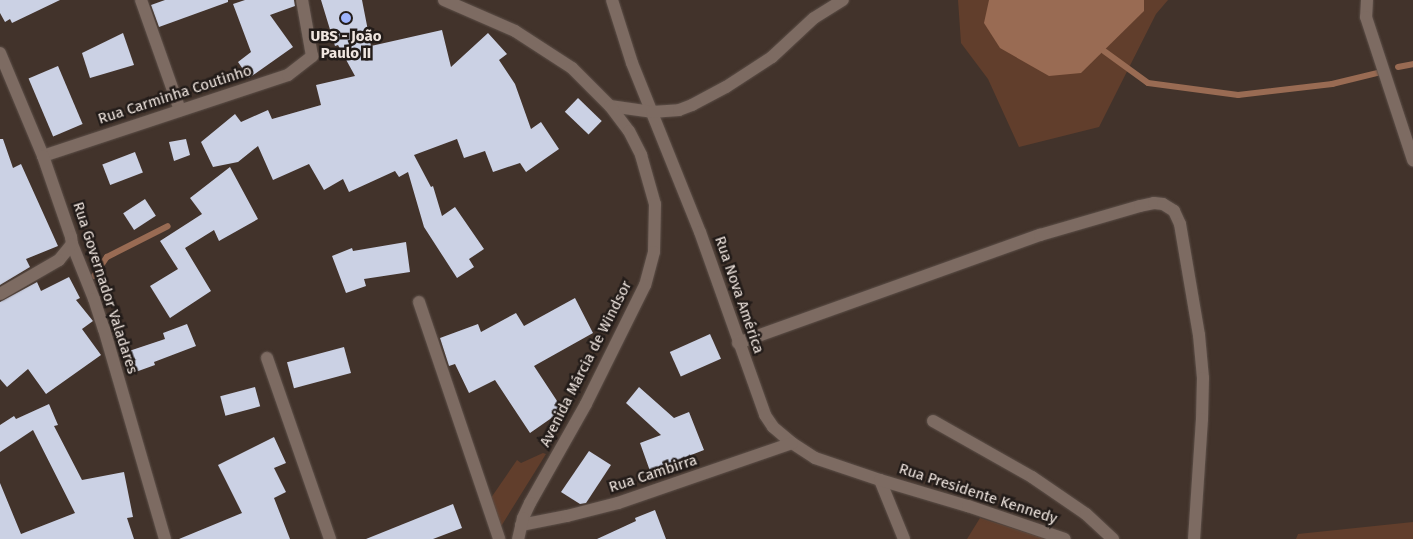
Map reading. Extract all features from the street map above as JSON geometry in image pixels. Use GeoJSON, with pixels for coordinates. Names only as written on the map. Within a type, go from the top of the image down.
{"type":"FeatureCollection","features":[{"type":"Feature","properties":{"kind":"street"},"geometry":{"type":"LineString","coordinates":[[141,0],[180,110]]}},
{"type":"Feature","properties":{"kind":"street","name":"Rua Carminha Coutinho"},"geometry":{"type":"LineString","coordinates":[[43,156],[288,75],[312,56],[302,0]]}},
{"type":"Feature","properties":{"kind":"street","name":"Avenida Márcia de Windsor"},"geometry":{"type":"LineString","coordinates":[[444,0],[515,30],[572,68],[610,106],[629,131],[641,155],[655,204],[654,252],[638,302],[586,404],[530,503],[521,525],[518,539]]}},
{"type":"Feature","properties":{"kind":"street","name":"Rua Nova América"},"geometry":{"type":"LineString","coordinates":[[612,0],[632,63],[700,232],[765,415],[774,427],[792,443],[815,458],[880,480]]}},
{"type":"Feature","properties":{"kind":"street"},"geometry":{"type":"LineString","coordinates":[[610,106],[652,112],[679,110],[726,87],[772,57],[814,18],[843,0]]}},
{"type":"Feature","properties":{"kind":"street"},"geometry":{"type":"LineString","coordinates":[[1368,0],[1366,17],[1413,160]]}},
{"type":"Feature","properties":{"kind":"street","name":"Rua Governador Valadares"},"geometry":{"type":"LineString","coordinates":[[0,53],[43,156],[72,244],[94,299],[165,539]]}},
{"type":"Feature","properties":{"kind":"street"},"geometry":{"type":"LineString","coordinates":[[738,343],[1040,235],[1140,206],[1154,203],[1163,204],[1174,211],[1180,224],[1199,335],[1203,378],[1194,539]]}},
{"type":"Feature","properties":{"kind":"street"},"geometry":{"type":"LineString","coordinates":[[0,294],[60,260],[72,244]]}},
{"type":"Feature","properties":{"kind":"street"},"geometry":{"type":"LineString","coordinates":[[419,302],[499,539]]}},
{"type":"Feature","properties":{"kind":"street"},"geometry":{"type":"LineString","coordinates":[[267,358],[330,539]]}},
{"type":"Feature","properties":{"kind":"street"},"geometry":{"type":"LineString","coordinates":[[933,421],[1032,476],[1086,514],[1113,539]]}},
{"type":"Feature","properties":{"kind":"street","name":"Rua Cambirra"},"geometry":{"type":"LineString","coordinates":[[521,525],[618,503],[792,443]]}},
{"type":"Feature","properties":{"kind":"street"},"geometry":{"type":"LineString","coordinates":[[880,480],[904,539]]}},
{"type":"Feature","properties":{"kind":"street","name":"Rua Presidente Kennedy"},"geometry":{"type":"LineString","coordinates":[[880,480],[1065,539]]}},
{"type":"Feature","properties":{"kind":"shaded area"},"geometry":{"type":"Polygon","coordinates":[[[958,0],[1168,0],[1156,14],[1099,127],[1019,147],[988,79],[961,43],[958,0]]]}},
{"type":"Feature","properties":{"kind":"shaded area"},"geometry":{"type":"Polygon","coordinates":[[[989,0],[1144,0],[1144,11],[1081,73],[1049,76],[1000,48],[984,23],[989,0]]]}},
{"type":"Feature","properties":{"kind":"shaded area"},"geometry":{"type":"Polygon","coordinates":[[[543,453],[546,454],[495,536],[484,508],[517,460],[521,463],[543,453]]]}},
{"type":"Feature","properties":{"kind":"shaded area"},"geometry":{"type":"Polygon","coordinates":[[[980,518],[1046,539],[967,539],[980,518]]]}},
{"type":"Feature","properties":{"kind":"shaded area"},"geometry":{"type":"Polygon","coordinates":[[[1413,522],[1413,539],[1296,539],[1298,534],[1413,522]]]}},
{"type":"Feature","properties":{"kind":"building"},"geometry":{"type":"Polygon","coordinates":[[[0,0],[60,0],[12,23],[10,19],[5,22],[0,13],[0,0]]]}},
{"type":"Feature","properties":{"kind":"building"},"geometry":{"type":"Polygon","coordinates":[[[165,0],[228,0],[228,2],[159,27],[151,5],[165,0]]]}},
{"type":"Feature","properties":{"kind":"building"},"geometry":{"type":"Polygon","coordinates":[[[245,0],[294,0],[295,6],[270,15],[293,47],[249,78],[238,62],[251,52],[233,4],[245,0]]]}},
{"type":"Feature","properties":{"kind":"building"},"geometry":{"type":"Polygon","coordinates":[[[321,0],[362,0],[371,46],[442,30],[451,67],[488,33],[507,54],[499,60],[515,84],[531,129],[541,122],[559,149],[526,172],[520,163],[493,172],[485,151],[464,158],[457,139],[414,155],[431,187],[433,186],[442,216],[455,207],[484,249],[469,259],[474,267],[457,278],[424,227],[408,172],[399,177],[395,171],[349,192],[343,179],[324,190],[309,164],[273,180],[258,146],[238,162],[213,167],[201,142],[235,114],[241,122],[268,110],[272,119],[321,105],[316,85],[355,76],[338,45],[335,46],[321,0]]]}},
{"type":"Feature","properties":{"kind":"building"},"geometry":{"type":"Polygon","coordinates":[[[123,33],[134,65],[90,78],[82,53],[123,33]]]}},
{"type":"Feature","properties":{"kind":"building"},"geometry":{"type":"Polygon","coordinates":[[[58,66],[83,124],[53,136],[29,79],[58,66]]]}},
{"type":"Feature","properties":{"kind":"building"},"geometry":{"type":"Polygon","coordinates":[[[578,98],[602,121],[589,135],[565,112],[578,98]]]}},
{"type":"Feature","properties":{"kind":"building"},"geometry":{"type":"Polygon","coordinates":[[[0,139],[3,139],[13,168],[21,164],[58,246],[26,259],[30,267],[0,285],[0,139]]]}},
{"type":"Feature","properties":{"kind":"building"},"geometry":{"type":"Polygon","coordinates":[[[186,139],[190,155],[174,161],[169,142],[186,139]]]}},
{"type":"Feature","properties":{"kind":"building"},"geometry":{"type":"Polygon","coordinates":[[[135,152],[143,173],[110,185],[102,165],[135,152]]]}},
{"type":"Feature","properties":{"kind":"building"},"geometry":{"type":"Polygon","coordinates":[[[230,167],[258,219],[219,241],[214,230],[185,248],[211,291],[170,318],[150,286],[178,269],[160,241],[202,214],[190,198],[230,167]]]}},
{"type":"Feature","properties":{"kind":"building"},"geometry":{"type":"Polygon","coordinates":[[[145,199],[156,216],[134,230],[123,213],[145,199]]]}},
{"type":"Feature","properties":{"kind":"building"},"geometry":{"type":"Polygon","coordinates":[[[406,242],[410,272],[364,279],[366,286],[346,293],[332,256],[352,248],[353,251],[406,242]]]}},
{"type":"Feature","properties":{"kind":"building"},"geometry":{"type":"Polygon","coordinates":[[[69,277],[80,298],[76,300],[93,321],[82,329],[101,355],[46,394],[28,369],[7,387],[0,379],[0,302],[37,282],[41,291],[69,277]]]}},
{"type":"Feature","properties":{"kind":"building"},"geometry":{"type":"Polygon","coordinates":[[[575,298],[593,333],[534,366],[563,410],[530,433],[495,380],[469,393],[455,364],[449,366],[440,338],[478,324],[481,332],[516,313],[524,326],[575,298]]]}},
{"type":"Feature","properties":{"kind":"building"},"geometry":{"type":"Polygon","coordinates":[[[187,324],[196,346],[154,362],[155,365],[130,374],[123,353],[165,339],[163,333],[187,324]]]}},
{"type":"Feature","properties":{"kind":"building"},"geometry":{"type":"Polygon","coordinates":[[[710,334],[721,359],[681,377],[670,352],[710,334]]]}},
{"type":"Feature","properties":{"kind":"building"},"geometry":{"type":"Polygon","coordinates":[[[344,347],[351,373],[294,388],[287,362],[344,347]]]}},
{"type":"Feature","properties":{"kind":"building"},"geometry":{"type":"Polygon","coordinates":[[[255,387],[260,406],[225,416],[220,396],[255,387]]]}},
{"type":"Feature","properties":{"kind":"building"},"geometry":{"type":"Polygon","coordinates":[[[639,387],[674,418],[689,412],[704,450],[650,471],[640,443],[661,435],[626,403],[639,387]]]}},
{"type":"Feature","properties":{"kind":"building"},"geometry":{"type":"Polygon","coordinates":[[[49,404],[58,425],[54,426],[82,480],[124,472],[133,517],[127,518],[134,539],[0,539],[0,483],[21,534],[75,513],[33,430],[0,452],[0,425],[14,416],[16,419],[49,404]]]}},
{"type":"Feature","properties":{"kind":"building"},"geometry":{"type":"Polygon","coordinates":[[[274,437],[286,463],[274,468],[286,492],[274,498],[290,539],[179,539],[242,513],[218,465],[274,437]]]}},
{"type":"Feature","properties":{"kind":"building"},"geometry":{"type":"Polygon","coordinates":[[[589,451],[611,465],[586,503],[580,504],[561,492],[589,451]]]}},
{"type":"Feature","properties":{"kind":"building"},"geometry":{"type":"Polygon","coordinates":[[[453,504],[462,528],[433,539],[366,539],[453,504]]]}},
{"type":"Feature","properties":{"kind":"building"},"geometry":{"type":"Polygon","coordinates":[[[655,510],[666,539],[597,539],[636,521],[635,518],[655,510]]]}},
{"type":"Feature","properties":{"kind":"waterway"},"geometry":{"type":"LineString","coordinates":[[1104,51],[1148,83],[1238,95],[1332,84],[1377,73]]}},
{"type":"Feature","properties":{"kind":"waterway"},"geometry":{"type":"LineString","coordinates":[[1398,67],[1413,64]]}},
{"type":"Feature","properties":{"kind":"waterway"},"geometry":{"type":"LineString","coordinates":[[94,276],[107,257],[168,226]]}},
{"type":"Feature","properties":{"kind":"place","name":"UBS - João Paulo II"},"geometry":{"type":"Point","coordinates":[346,18]}}]}
